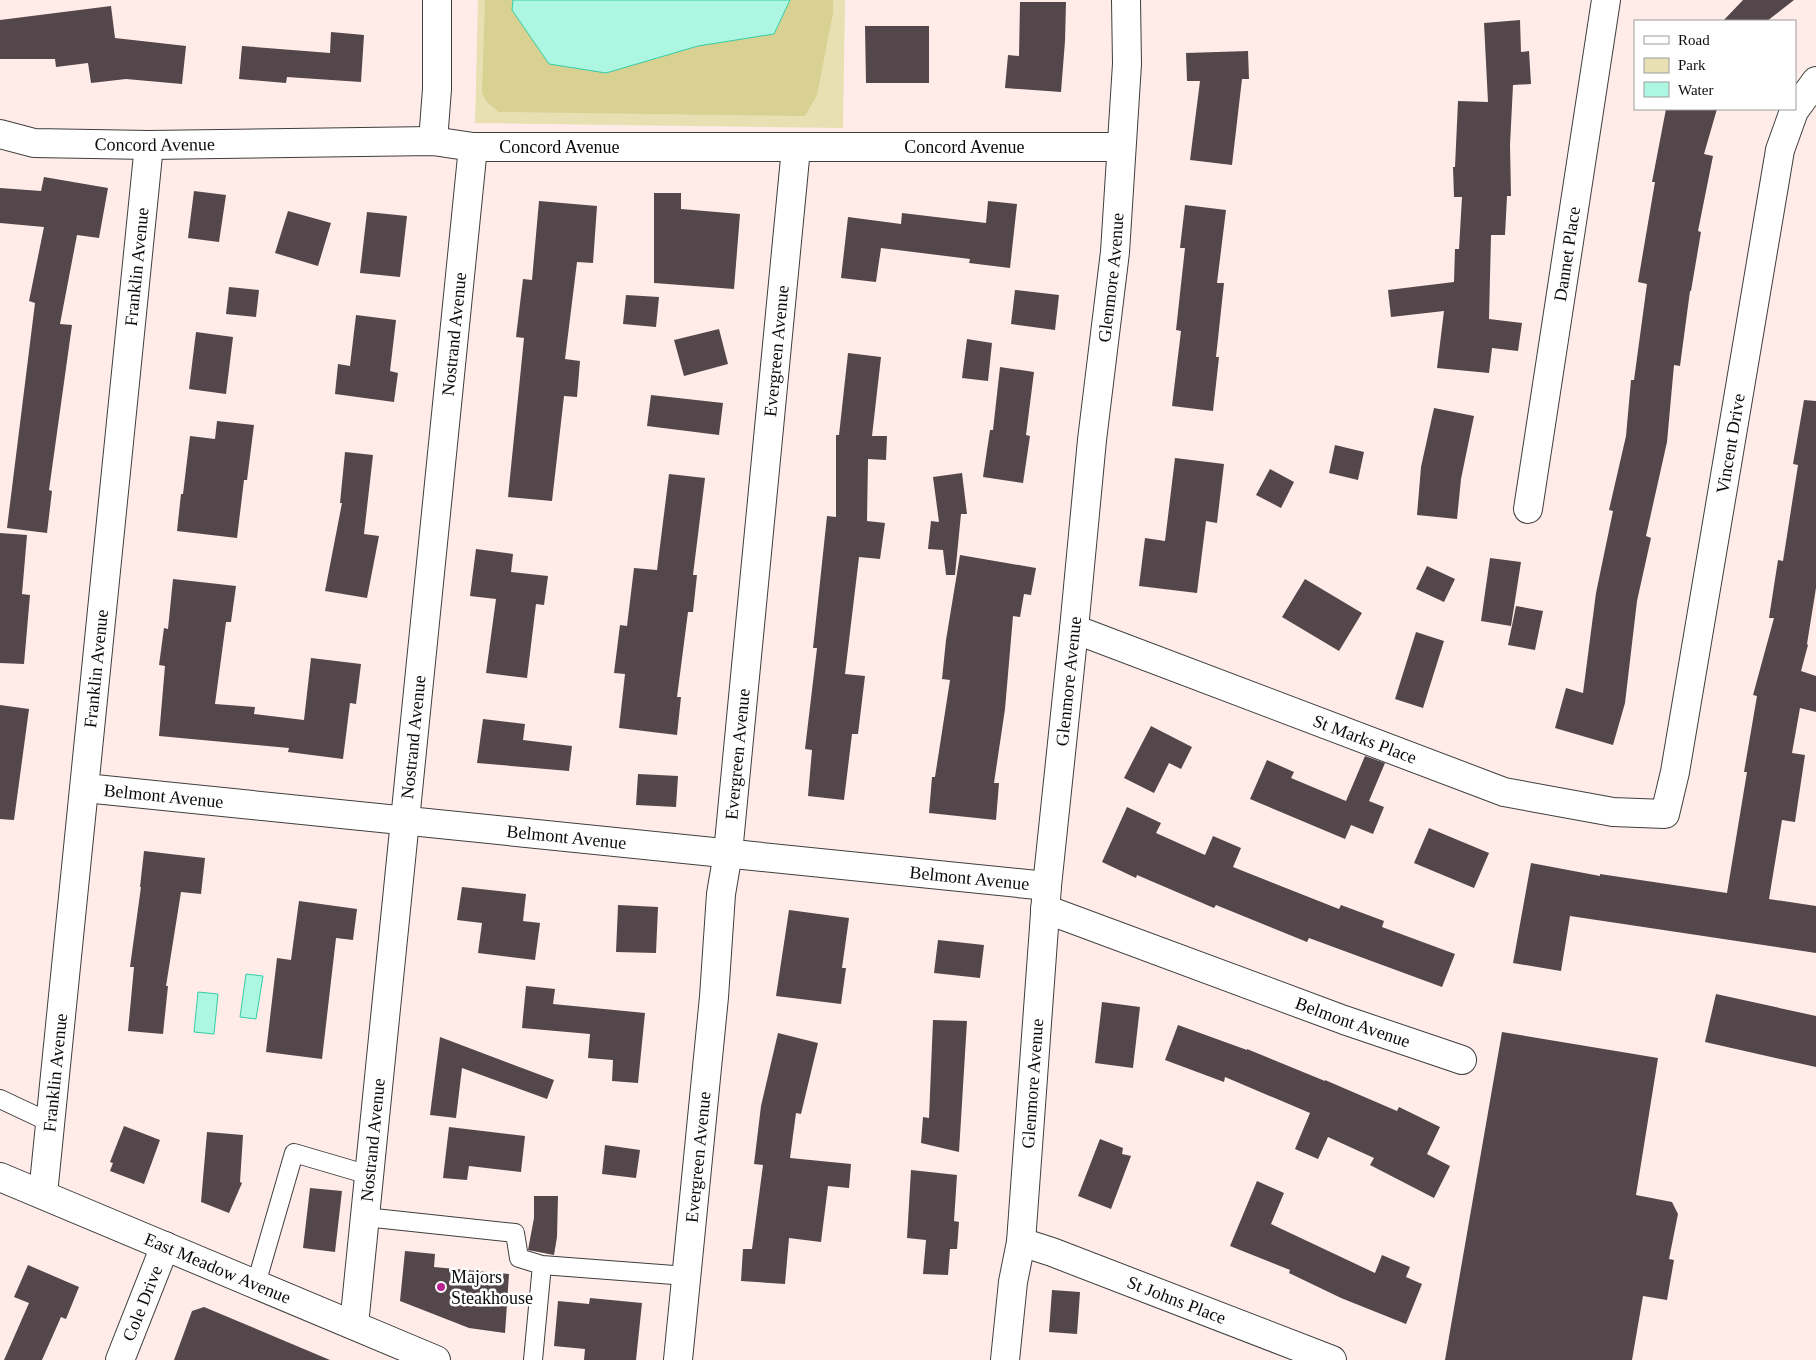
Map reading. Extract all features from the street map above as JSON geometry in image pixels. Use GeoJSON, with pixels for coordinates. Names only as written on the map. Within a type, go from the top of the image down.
{"type":"FeatureCollection","features":[{"type":"Feature","properties":{"kind":"street"},"geometry":{"type":"LineString","coordinates":[[434,141],[437,0]]}},
{"type":"Feature","properties":{"kind":"street","name":"Glenmore Avenue"},"geometry":{"type":"LineString","coordinates":[[1004,1360],[1013,1282],[1020,1242],[1046,898],[1092,440],[1115,252],[1127,64],[1126,0]]}},
{"type":"Feature","properties":{"kind":"street","name":"Dannet Place"},"geometry":{"type":"LineString","coordinates":[[1528,509],[1606,0]]}},
{"type":"Feature","properties":{"kind":"street","name":"Vincent Drive"},"geometry":{"type":"LineString","coordinates":[[1796,108],[1816,81]]}},
{"type":"Feature","properties":{"kind":"street","name":"Vincent Drive"},"geometry":{"type":"LineString","coordinates":[[1665,814],[1675,772],[1780,150],[1795,110]]}},
{"type":"Feature","properties":{"kind":"street","name":"Concord Avenue"},"geometry":{"type":"LineString","coordinates":[[0,134],[34,143],[149,145],[434,141],[473,147],[1121,147]]}},
{"type":"Feature","properties":{"kind":"street","name":"Franklin Avenue"},"geometry":{"type":"LineString","coordinates":[[43,1194],[149,145]]}},
{"type":"Feature","properties":{"kind":"street","name":"Nostrand Avenue"},"geometry":{"type":"LineString","coordinates":[[354,1325],[473,147]]}},
{"type":"Feature","properties":{"kind":"street","name":"Evergreen Avenue"},"geometry":{"type":"LineString","coordinates":[[678,1360],[714,997],[721,894],[728,853],[796,148]]}},
{"type":"Feature","properties":{"kind":"street","name":"St Marks Place"},"geometry":{"type":"LineString","coordinates":[[1074,629],[1504,792],[1613,812],[1665,814]]}},
{"type":"Feature","properties":{"kind":"street","name":"Belmont Avenue"},"geometry":{"type":"LineString","coordinates":[[84,788],[728,853],[1046,898],[1344,1020],[1462,1060]]}},
{"type":"Feature","properties":{"kind":"street","name":"East Meadow Avenue"},"geometry":{"type":"LineString","coordinates":[[0,1176],[436,1360]]}},
{"type":"Feature","properties":{"kind":"street","name":"St Johns Place"},"geometry":{"type":"LineString","coordinates":[[1020,1242],[1052,1252],[1332,1360]]}},
{"type":"Feature","properties":{"kind":"street","name":"Cole Drive"},"geometry":{"type":"LineString","coordinates":[[120,1360],[165,1246]]}},
{"type":"Feature","properties":{"kind":"lane"},"geometry":{"type":"LineString","coordinates":[[0,1099],[50,1123]]}},
{"type":"Feature","properties":{"kind":"lane"},"geometry":{"type":"LineString","coordinates":[[256,1284],[294,1153],[369,1175]]}},
{"type":"Feature","properties":{"kind":"lane"},"geometry":{"type":"LineString","coordinates":[[365,1217],[515,1233],[519,1258],[542,1265],[686,1276]]}},
{"type":"Feature","properties":{"kind":"lane"},"geometry":{"type":"LineString","coordinates":[[533,1360],[542,1265]]}},
{"type":"Feature","properties":{"kind":"green space"},"geometry":{"type":"Polygon","coordinates":[[[478,0],[845,0],[843,128],[475,123],[478,0]]]}},
{"type":"Feature","properties":{"kind":"shaded area"},"geometry":{"type":"Polygon","coordinates":[[[485,0],[513,0],[512,10],[698,46],[774,34],[790,0],[833,0],[833,13],[817,95],[805,116],[499,112],[487,102],[482,93],[485,0]]]}},
{"type":"Feature","properties":{"kind":"water"},"geometry":{"type":"Polygon","coordinates":[[[513,0],[790,0],[774,34],[698,46],[606,73],[549,64],[512,10],[513,0]]]}},
{"type":"Feature","properties":{"kind":"water"},"geometry":{"type":"Polygon","coordinates":[[[246,974],[263,976],[256,1019],[240,1017],[246,974]]]}},
{"type":"Feature","properties":{"kind":"water"},"geometry":{"type":"Polygon","coordinates":[[[198,992],[218,994],[214,1034],[194,1032],[198,992]]]}},
{"type":"Feature","properties":{"kind":"building"},"geometry":{"type":"Polygon","coordinates":[[[1743,0],[1794,0],[1768,20],[1724,20],[1743,0]]]}},
{"type":"Feature","properties":{"kind":"building"},"geometry":{"type":"Polygon","coordinates":[[[1020,2],[1066,2],[1061,92],[1005,88],[1008,55],[1019,56],[1020,2]]]}},
{"type":"Feature","properties":{"kind":"building"},"geometry":{"type":"Polygon","coordinates":[[[111,6],[115,38],[186,46],[182,84],[126,79],[91,83],[88,63],[56,67],[55,59],[0,59],[0,20],[111,6]]]}},
{"type":"Feature","properties":{"kind":"building"},"geometry":{"type":"Polygon","coordinates":[[[1520,20],[1521,52],[1529,51],[1531,84],[1513,85],[1510,145],[1511,196],[1507,196],[1505,235],[1491,235],[1489,319],[1522,323],[1518,351],[1492,348],[1489,373],[1437,368],[1444,311],[1391,317],[1388,290],[1454,282],[1455,249],[1459,249],[1462,197],[1454,197],[1453,167],[1455,167],[1458,101],[1488,102],[1484,23],[1520,20]]]}},
{"type":"Feature","properties":{"kind":"building"},"geometry":{"type":"Polygon","coordinates":[[[865,26],[929,26],[929,83],[866,83],[865,26]]]}},
{"type":"Feature","properties":{"kind":"building"},"geometry":{"type":"Polygon","coordinates":[[[331,32],[364,35],[361,82],[287,77],[286,83],[239,79],[242,46],[330,53],[331,32]]]}},
{"type":"Feature","properties":{"kind":"building"},"geometry":{"type":"Polygon","coordinates":[[[1248,51],[1249,79],[1242,79],[1232,165],[1190,160],[1200,81],[1187,81],[1186,53],[1248,51]]]}},
{"type":"Feature","properties":{"kind":"building"},"geometry":{"type":"Polygon","coordinates":[[[1666,110],[1717,110],[1704,154],[1713,156],[1698,231],[1701,232],[1690,291],[1680,366],[1674,365],[1667,442],[1646,536],[1651,538],[1637,601],[1625,703],[1613,745],[1555,728],[1566,688],[1583,693],[1596,593],[1613,511],[1609,510],[1626,436],[1631,380],[1634,380],[1647,284],[1638,282],[1655,182],[1652,182],[1666,110]]]}},
{"type":"Feature","properties":{"kind":"building"},"geometry":{"type":"Polygon","coordinates":[[[44,177],[108,188],[99,238],[77,235],[60,324],[72,325],[49,490],[52,491],[47,533],[7,528],[35,303],[29,301],[44,227],[0,223],[0,188],[41,191],[44,177]]]}},
{"type":"Feature","properties":{"kind":"building"},"geometry":{"type":"Polygon","coordinates":[[[194,191],[226,195],[219,242],[188,238],[194,191]]]}},
{"type":"Feature","properties":{"kind":"building"},"geometry":{"type":"Polygon","coordinates":[[[654,193],[681,193],[681,209],[740,214],[734,289],[654,283],[654,193]]]}},
{"type":"Feature","properties":{"kind":"building"},"geometry":{"type":"Polygon","coordinates":[[[539,201],[597,206],[593,263],[577,262],[565,359],[580,361],[577,397],[564,396],[552,501],[508,497],[524,338],[516,337],[523,279],[532,280],[539,201]]]}},
{"type":"Feature","properties":{"kind":"building"},"geometry":{"type":"Polygon","coordinates":[[[988,201],[1017,204],[1010,268],[969,263],[970,259],[881,248],[876,282],[841,278],[848,217],[901,224],[902,213],[986,223],[988,201]]]}},
{"type":"Feature","properties":{"kind":"building"},"geometry":{"type":"Polygon","coordinates":[[[1185,205],[1226,210],[1217,283],[1224,283],[1216,357],[1219,357],[1213,411],[1172,406],[1181,331],[1176,330],[1185,248],[1180,248],[1185,205]]]}},
{"type":"Feature","properties":{"kind":"building"},"geometry":{"type":"Polygon","coordinates":[[[288,211],[331,223],[318,266],[275,253],[288,211]]]}},
{"type":"Feature","properties":{"kind":"building"},"geometry":{"type":"Polygon","coordinates":[[[367,212],[407,216],[400,277],[360,273],[367,212]]]}},
{"type":"Feature","properties":{"kind":"building"},"geometry":{"type":"Polygon","coordinates":[[[229,287],[259,290],[256,317],[226,314],[229,287]]]}},
{"type":"Feature","properties":{"kind":"building"},"geometry":{"type":"Polygon","coordinates":[[[1015,290],[1059,295],[1055,330],[1011,324],[1015,290]]]}},
{"type":"Feature","properties":{"kind":"building"},"geometry":{"type":"Polygon","coordinates":[[[626,295],[659,297],[656,327],[623,324],[626,295]]]}},
{"type":"Feature","properties":{"kind":"building"},"geometry":{"type":"Polygon","coordinates":[[[356,315],[396,320],[390,371],[398,373],[394,402],[335,394],[338,364],[350,366],[356,315]]]}},
{"type":"Feature","properties":{"kind":"building"},"geometry":{"type":"Polygon","coordinates":[[[719,329],[728,364],[684,376],[674,340],[719,329]]]}},
{"type":"Feature","properties":{"kind":"building"},"geometry":{"type":"Polygon","coordinates":[[[196,332],[233,337],[226,394],[189,389],[196,332]]]}},
{"type":"Feature","properties":{"kind":"building"},"geometry":{"type":"Polygon","coordinates":[[[967,339],[992,343],[988,381],[962,378],[967,339]]]}},
{"type":"Feature","properties":{"kind":"building"},"geometry":{"type":"Polygon","coordinates":[[[848,353],[881,357],[872,436],[887,436],[886,460],[868,459],[867,521],[885,523],[880,559],[859,557],[845,674],[865,676],[858,734],[852,734],[844,800],[808,796],[812,750],[805,749],[817,648],[813,648],[827,516],[836,517],[836,435],[839,435],[848,353]]]}},
{"type":"Feature","properties":{"kind":"building"},"geometry":{"type":"Polygon","coordinates":[[[1000,367],[1034,372],[1026,435],[1030,436],[1023,483],[983,477],[990,430],[993,430],[1000,367]]]}},
{"type":"Feature","properties":{"kind":"building"},"geometry":{"type":"Polygon","coordinates":[[[651,395],[723,403],[719,435],[647,426],[651,395]]]}},
{"type":"Feature","properties":{"kind":"building"},"geometry":{"type":"Polygon","coordinates":[[[1804,400],[1816,401],[1816,588],[1808,645],[1801,671],[1816,676],[1816,712],[1800,708],[1792,753],[1805,755],[1795,822],[1782,820],[1769,899],[1816,906],[1816,953],[1570,916],[1561,971],[1513,963],[1531,863],[1600,876],[1600,874],[1727,893],[1747,772],[1744,772],[1757,696],[1753,695],[1774,618],[1769,618],[1778,560],[1783,561],[1798,465],[1793,464],[1804,400]]]}},
{"type":"Feature","properties":{"kind":"building"},"geometry":{"type":"Polygon","coordinates":[[[1434,408],[1474,416],[1461,479],[1457,519],[1417,515],[1421,467],[1434,408]]]}},
{"type":"Feature","properties":{"kind":"building"},"geometry":{"type":"Polygon","coordinates":[[[217,421],[254,425],[247,480],[244,480],[237,538],[177,531],[190,436],[215,439],[217,421]]]}},
{"type":"Feature","properties":{"kind":"building"},"geometry":{"type":"Polygon","coordinates":[[[1335,445],[1364,452],[1358,480],[1329,473],[1335,445]]]}},
{"type":"Feature","properties":{"kind":"building"},"geometry":{"type":"Polygon","coordinates":[[[345,452],[373,455],[364,534],[379,536],[367,598],[325,591],[342,503],[340,503],[345,452]]]}},
{"type":"Feature","properties":{"kind":"building"},"geometry":{"type":"Polygon","coordinates":[[[1175,458],[1224,464],[1217,523],[1206,521],[1197,593],[1139,586],[1145,538],[1165,541],[1175,458]]]}},
{"type":"Feature","properties":{"kind":"building"},"geometry":{"type":"Polygon","coordinates":[[[1270,469],[1294,482],[1281,508],[1256,495],[1270,469]]]}},
{"type":"Feature","properties":{"kind":"building"},"geometry":{"type":"Polygon","coordinates":[[[962,473],[967,514],[961,514],[955,575],[946,575],[943,550],[928,549],[931,521],[939,522],[933,477],[962,473]]]}},
{"type":"Feature","properties":{"kind":"building"},"geometry":{"type":"Polygon","coordinates":[[[669,474],[705,478],[693,575],[697,575],[693,612],[688,612],[677,697],[681,697],[677,735],[619,728],[625,674],[614,673],[620,625],[627,626],[634,568],[657,570],[669,474]]]}},
{"type":"Feature","properties":{"kind":"building"},"geometry":{"type":"Polygon","coordinates":[[[0,533],[27,535],[22,594],[30,595],[24,664],[0,663],[0,533]]]}},
{"type":"Feature","properties":{"kind":"building"},"geometry":{"type":"Polygon","coordinates":[[[476,549],[513,554],[511,572],[548,576],[544,605],[536,604],[527,678],[486,673],[496,599],[470,596],[476,549]]]}},
{"type":"Feature","properties":{"kind":"building"},"geometry":{"type":"Polygon","coordinates":[[[960,555],[1036,568],[1031,595],[1024,594],[1020,617],[1013,616],[1005,709],[994,783],[999,783],[996,820],[929,813],[932,777],[935,777],[950,680],[942,679],[946,640],[960,555]]]}},
{"type":"Feature","properties":{"kind":"building"},"geometry":{"type":"Polygon","coordinates":[[[1490,558],[1521,562],[1511,626],[1481,621],[1490,558]]]}},
{"type":"Feature","properties":{"kind":"building"},"geometry":{"type":"Polygon","coordinates":[[[1427,566],[1455,579],[1444,602],[1416,589],[1427,566]]]}},
{"type":"Feature","properties":{"kind":"building"},"geometry":{"type":"Polygon","coordinates":[[[173,579],[236,586],[231,622],[226,622],[215,704],[255,707],[254,714],[304,720],[311,658],[361,664],[356,704],[350,703],[343,759],[288,752],[289,748],[159,736],[165,666],[159,665],[164,628],[168,629],[173,579]]]}},
{"type":"Feature","properties":{"kind":"building"},"geometry":{"type":"Polygon","coordinates":[[[1305,579],[1362,613],[1339,651],[1282,617],[1305,579]]]}},
{"type":"Feature","properties":{"kind":"building"},"geometry":{"type":"Polygon","coordinates":[[[1516,606],[1543,611],[1535,650],[1508,645],[1516,606]]]}},
{"type":"Feature","properties":{"kind":"building"},"geometry":{"type":"Polygon","coordinates":[[[1416,632],[1444,641],[1423,708],[1395,699],[1416,632]]]}},
{"type":"Feature","properties":{"kind":"building"},"geometry":{"type":"Polygon","coordinates":[[[0,705],[29,709],[14,820],[0,819],[0,705]]]}},
{"type":"Feature","properties":{"kind":"building"},"geometry":{"type":"Polygon","coordinates":[[[483,719],[525,724],[523,740],[572,746],[569,771],[477,763],[483,719]]]}},
{"type":"Feature","properties":{"kind":"building"},"geometry":{"type":"Polygon","coordinates":[[[1151,726],[1192,747],[1181,769],[1169,763],[1154,793],[1124,778],[1151,726]]]}},
{"type":"Feature","properties":{"kind":"building"},"geometry":{"type":"Polygon","coordinates":[[[1365,756],[1385,763],[1369,801],[1384,807],[1373,834],[1351,825],[1345,839],[1250,799],[1267,760],[1294,772],[1291,778],[1346,801],[1365,756]]]}},
{"type":"Feature","properties":{"kind":"building"},"geometry":{"type":"Polygon","coordinates":[[[638,774],[678,776],[676,807],[636,805],[638,774]]]}},
{"type":"Feature","properties":{"kind":"building"},"geometry":{"type":"Polygon","coordinates":[[[1127,807],[1161,823],[1156,833],[1205,855],[1213,836],[1241,848],[1233,867],[1339,909],[1341,905],[1384,921],[1382,927],[1455,954],[1442,987],[1309,938],[1307,942],[1216,905],[1214,908],[1137,875],[1136,878],[1102,862],[1127,807]]]}},
{"type":"Feature","properties":{"kind":"building"},"geometry":{"type":"Polygon","coordinates":[[[1429,828],[1489,853],[1474,888],[1414,863],[1429,828]]]}},
{"type":"Feature","properties":{"kind":"building"},"geometry":{"type":"Polygon","coordinates":[[[144,851],[205,858],[201,894],[181,892],[166,986],[168,986],[163,1034],[128,1031],[134,967],[130,967],[144,851]]]}},
{"type":"Feature","properties":{"kind":"building"},"geometry":{"type":"Polygon","coordinates":[[[462,887],[526,894],[523,921],[540,923],[535,960],[478,953],[482,923],[457,920],[462,887]]]}},
{"type":"Feature","properties":{"kind":"building"},"geometry":{"type":"Polygon","coordinates":[[[299,901],[357,909],[353,940],[336,938],[322,1059],[266,1052],[277,958],[291,960],[299,901]]]}},
{"type":"Feature","properties":{"kind":"building"},"geometry":{"type":"Polygon","coordinates":[[[618,905],[658,907],[656,953],[616,952],[618,905]]]}},
{"type":"Feature","properties":{"kind":"building"},"geometry":{"type":"Polygon","coordinates":[[[789,910],[849,918],[842,968],[846,968],[841,1004],[776,996],[789,910]]]}},
{"type":"Feature","properties":{"kind":"building"},"geometry":{"type":"Polygon","coordinates":[[[938,940],[984,945],[980,978],[934,973],[938,940]]]}},
{"type":"Feature","properties":{"kind":"building"},"geometry":{"type":"Polygon","coordinates":[[[526,986],[555,989],[553,1004],[645,1013],[638,1083],[612,1081],[613,1060],[588,1058],[590,1034],[522,1028],[526,986]]]}},
{"type":"Feature","properties":{"kind":"building"},"geometry":{"type":"Polygon","coordinates":[[[1716,994],[1816,1016],[1816,1067],[1705,1042],[1716,994]]]}},
{"type":"Feature","properties":{"kind":"building"},"geometry":{"type":"Polygon","coordinates":[[[1102,1002],[1140,1007],[1133,1068],[1095,1063],[1102,1002]]]}},
{"type":"Feature","properties":{"kind":"building"},"geometry":{"type":"Polygon","coordinates":[[[933,1020],[967,1021],[959,1152],[921,1143],[923,1117],[929,1118],[933,1020]]]}},
{"type":"Feature","properties":{"kind":"building"},"geometry":{"type":"Polygon","coordinates":[[[1178,1025],[1247,1049],[1397,1111],[1399,1107],[1440,1127],[1427,1154],[1450,1166],[1434,1198],[1370,1165],[1374,1158],[1328,1137],[1318,1159],[1295,1149],[1310,1113],[1225,1077],[1224,1082],[1165,1060],[1178,1025]]]}},
{"type":"Feature","properties":{"kind":"building"},"geometry":{"type":"Polygon","coordinates":[[[1502,1032],[1658,1058],[1636,1195],[1672,1202],[1678,1214],[1669,1259],[1674,1260],[1667,1300],[1643,1296],[1632,1360],[1445,1360],[1502,1032]]]}},
{"type":"Feature","properties":{"kind":"building"},"geometry":{"type":"Polygon","coordinates":[[[778,1033],[818,1043],[801,1114],[796,1113],[790,1158],[851,1164],[849,1188],[828,1186],[821,1242],[789,1238],[785,1284],[741,1281],[743,1249],[752,1249],[763,1165],[754,1164],[761,1106],[778,1033]]]}},
{"type":"Feature","properties":{"kind":"building"},"geometry":{"type":"Polygon","coordinates":[[[440,1037],[554,1080],[547,1099],[462,1068],[456,1118],[430,1115],[440,1037]]]}},
{"type":"Feature","properties":{"kind":"building"},"geometry":{"type":"Polygon","coordinates":[[[124,1126],[160,1140],[144,1184],[110,1171],[113,1163],[110,1162],[124,1126]]]}},
{"type":"Feature","properties":{"kind":"building"},"geometry":{"type":"Polygon","coordinates":[[[449,1127],[525,1136],[521,1172],[469,1166],[467,1180],[443,1178],[449,1127]]]}},
{"type":"Feature","properties":{"kind":"building"},"geometry":{"type":"Polygon","coordinates":[[[207,1132],[243,1135],[240,1182],[242,1183],[229,1213],[201,1202],[207,1132]]]}},
{"type":"Feature","properties":{"kind":"building"},"geometry":{"type":"Polygon","coordinates":[[[1100,1139],[1123,1148],[1122,1154],[1131,1156],[1111,1209],[1078,1196],[1100,1139]]]}},
{"type":"Feature","properties":{"kind":"building"},"geometry":{"type":"Polygon","coordinates":[[[605,1145],[640,1150],[636,1178],[602,1174],[605,1145]]]}},
{"type":"Feature","properties":{"kind":"building"},"geometry":{"type":"Polygon","coordinates":[[[911,1170],[957,1175],[954,1221],[959,1222],[957,1249],[950,1249],[948,1275],[923,1274],[926,1240],[907,1238],[911,1170]]]}},
{"type":"Feature","properties":{"kind":"building"},"geometry":{"type":"Polygon","coordinates":[[[1257,1181],[1284,1193],[1271,1224],[1375,1273],[1382,1255],[1410,1267],[1406,1277],[1422,1284],[1406,1324],[1341,1298],[1289,1273],[1290,1270],[1230,1246],[1257,1181]]]}},
{"type":"Feature","properties":{"kind":"building"},"geometry":{"type":"Polygon","coordinates":[[[310,1188],[342,1191],[335,1252],[303,1248],[310,1188]]]}},
{"type":"Feature","properties":{"kind":"building"},"geometry":{"type":"Polygon","coordinates":[[[534,1196],[558,1196],[557,1237],[554,1255],[528,1250],[534,1218],[534,1196]]]}},
{"type":"Feature","properties":{"kind":"building","name":"Majors Steakhouse"},"geometry":{"type":"Polygon","coordinates":[[[405,1251],[435,1254],[434,1267],[509,1274],[505,1333],[469,1328],[400,1301],[405,1251]]]}},
{"type":"Feature","properties":{"kind":"building"},"geometry":{"type":"Polygon","coordinates":[[[28,1265],[79,1287],[66,1319],[61,1317],[42,1360],[4,1360],[29,1303],[14,1297],[28,1265]]]}},
{"type":"Feature","properties":{"kind":"building"},"geometry":{"type":"Polygon","coordinates":[[[1052,1290],[1080,1292],[1077,1334],[1049,1332],[1052,1290]]]}},
{"type":"Feature","properties":{"kind":"building"},"geometry":{"type":"Polygon","coordinates":[[[590,1298],[642,1303],[636,1360],[584,1360],[585,1349],[554,1346],[558,1301],[589,1304],[590,1298]]]}},
{"type":"Feature","properties":{"kind":"building"},"geometry":{"type":"Polygon","coordinates":[[[204,1307],[330,1360],[174,1360],[192,1311],[204,1307]]]}},
{"type":"Feature","properties":{"kind":"place","name":"Majors Steakhouse"},"geometry":{"type":"Point","coordinates":[441,1287]}}]}
